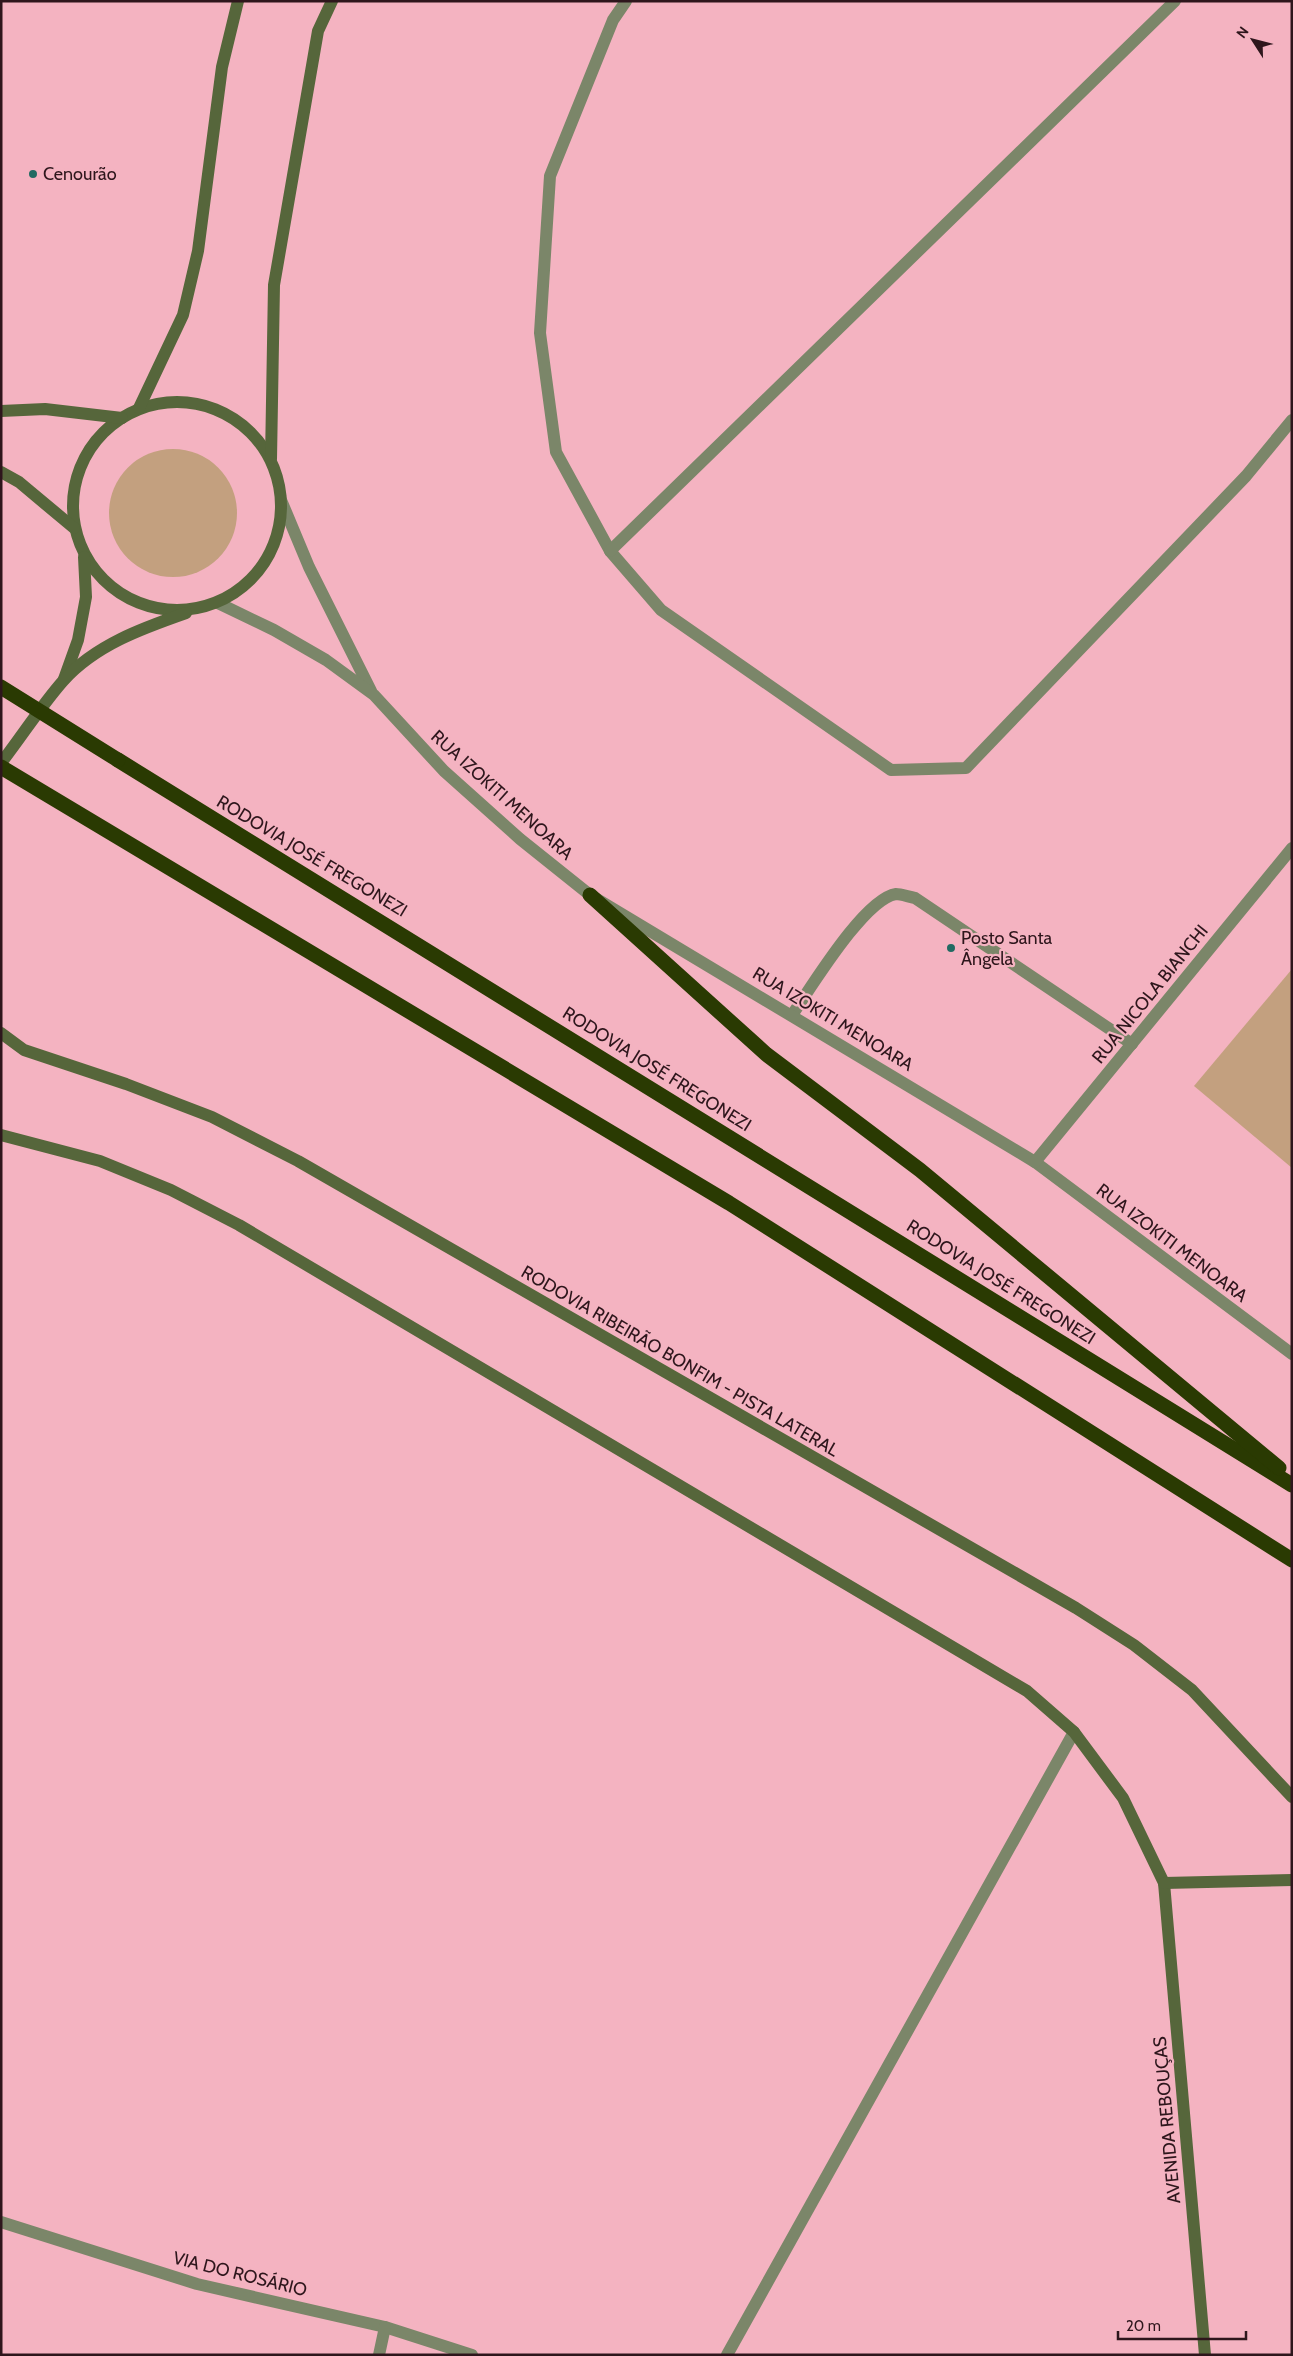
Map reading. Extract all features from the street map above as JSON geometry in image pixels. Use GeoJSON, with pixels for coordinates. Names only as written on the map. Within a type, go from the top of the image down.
{"type":"FeatureCollection","features":[{"type":"Feature","properties":{"kind":"highway","name":"RODOVIA JOSÉ FREGONEZI"},"geometry":{"type":"LineString","coordinates":[[1,687],[1292,1485]]}},
{"type":"Feature","properties":{"kind":"highway"},"geometry":{"type":"LineString","coordinates":[[1,765],[85,819],[729,1203],[1292,1560]]}},
{"type":"Feature","properties":{"kind":"highway"},"geometry":{"type":"LineString","coordinates":[[590,894],[766,1054],[920,1170],[1292,1478]]}},
{"type":"Feature","properties":{"kind":"street"},"geometry":{"type":"LineString","coordinates":[[139,408],[183,315],[198,251],[222,66],[238,1]]}},
{"type":"Feature","properties":{"kind":"street"},"geometry":{"type":"LineString","coordinates":[[1,765],[64,680],[102,649],[146,627],[218,603],[253,579],[275,542],[281,500],[271,459],[274,285],[318,31],[332,1]]}},
{"type":"Feature","properties":{"kind":"street"},"geometry":{"type":"LineString","coordinates":[[626,1],[613,20],[550,176],[540,333],[556,452],[610,551],[660,610],[891,770],[966,768],[1246,476],[1292,420]]}},
{"type":"Feature","properties":{"kind":"street"},"geometry":{"type":"LineString","coordinates":[[610,551],[1176,1]]}},
{"type":"Feature","properties":{"kind":"street"},"geometry":{"type":"LineString","coordinates":[[64,680],[78,640],[86,597],[84,557],[74,528],[74,486],[91,447],[122,418],[139,408],[177,401],[215,408],[248,429],[271,459]]}},
{"type":"Feature","properties":{"kind":"street"},"geometry":{"type":"LineString","coordinates":[[1,411],[45,409],[122,418]]}},
{"type":"Feature","properties":{"kind":"street"},"geometry":{"type":"LineString","coordinates":[[1,472],[19,482],[74,528]]}},
{"type":"Feature","properties":{"kind":"street","name":"RUA IZOKITI MENOARA"},"geometry":{"type":"LineString","coordinates":[[281,500],[309,567],[374,695]]}},
{"type":"Feature","properties":{"kind":"street"},"geometry":{"type":"LineString","coordinates":[[84,557],[111,590],[150,609],[193,610]]}},
{"type":"Feature","properties":{"kind":"street","name":"RUA IZOKITI MENOARA"},"geometry":{"type":"LineString","coordinates":[[218,603],[274,630],[326,660],[374,695],[444,771],[520,839],[590,894],[1035,1162],[1292,1354]]}},
{"type":"Feature","properties":{"kind":"street","name":"RUA NICOLA BIANCHI"},"geometry":{"type":"LineString","coordinates":[[1035,1162],[1292,848]]}},
{"type":"Feature","properties":{"kind":"street"},"geometry":{"type":"LineString","coordinates":[[792,1015],[859,920],[873,906],[896,894],[915,898],[1132,1044]]}},
{"type":"Feature","properties":{"kind":"street","name":"RODOVIA RIBEIRÃO BONFIM - PISTA LATERAL"},"geometry":{"type":"LineString","coordinates":[[1,1034],[24,1050],[126,1084],[212,1117],[298,1161],[1076,1608],[1134,1645],[1192,1690],[1292,1797]]}},
{"type":"Feature","properties":{"kind":"street"},"geometry":{"type":"LineString","coordinates":[[1,1135],[100,1161],[171,1190],[238,1225],[1027,1690],[1074,1732],[1123,1798],[1164,1883],[1292,1880]]}},
{"type":"Feature","properties":{"kind":"street"},"geometry":{"type":"LineString","coordinates":[[727,2355],[1074,1732]]}},
{"type":"Feature","properties":{"kind":"street","name":"AVENIDA REBOUÇAS"},"geometry":{"type":"LineString","coordinates":[[1164,1883],[1205,2355]]}},
{"type":"Feature","properties":{"kind":"street","name":"VIA DO ROSÁRIO"},"geometry":{"type":"LineString","coordinates":[[1,2222],[197,2284],[385,2327],[472,2355]]}},
{"type":"Feature","properties":{"kind":"street"},"geometry":{"type":"LineString","coordinates":[[379,2355],[385,2327]]}},
{"type":"Feature","properties":{"kind":"shaded area"},"geometry":{"type":"Polygon","coordinates":[[[173,449],[197,454],[209,460],[218,468],[226,477],[232,489],[237,513],[232,537],[226,549],[218,558],[209,566],[197,572],[173,577],[149,572],[137,566],[128,558],[120,549],[114,537],[109,513],[114,489],[120,477],[128,468],[137,460],[149,454],[173,449]]]}},
{"type":"Feature","properties":{"kind":"shaded area"},"geometry":{"type":"Polygon","coordinates":[[[1292,969],[1292,1168],[1194,1086],[1292,969]]]}},
{"type":"Feature","properties":{"kind":"place","name":"Cenourão"},"geometry":{"type":"Point","coordinates":[33,174]}},
{"type":"Feature","properties":{"kind":"place","name":"Posto Santa Ângela"},"geometry":{"type":"Point","coordinates":[951,948]}}]}
